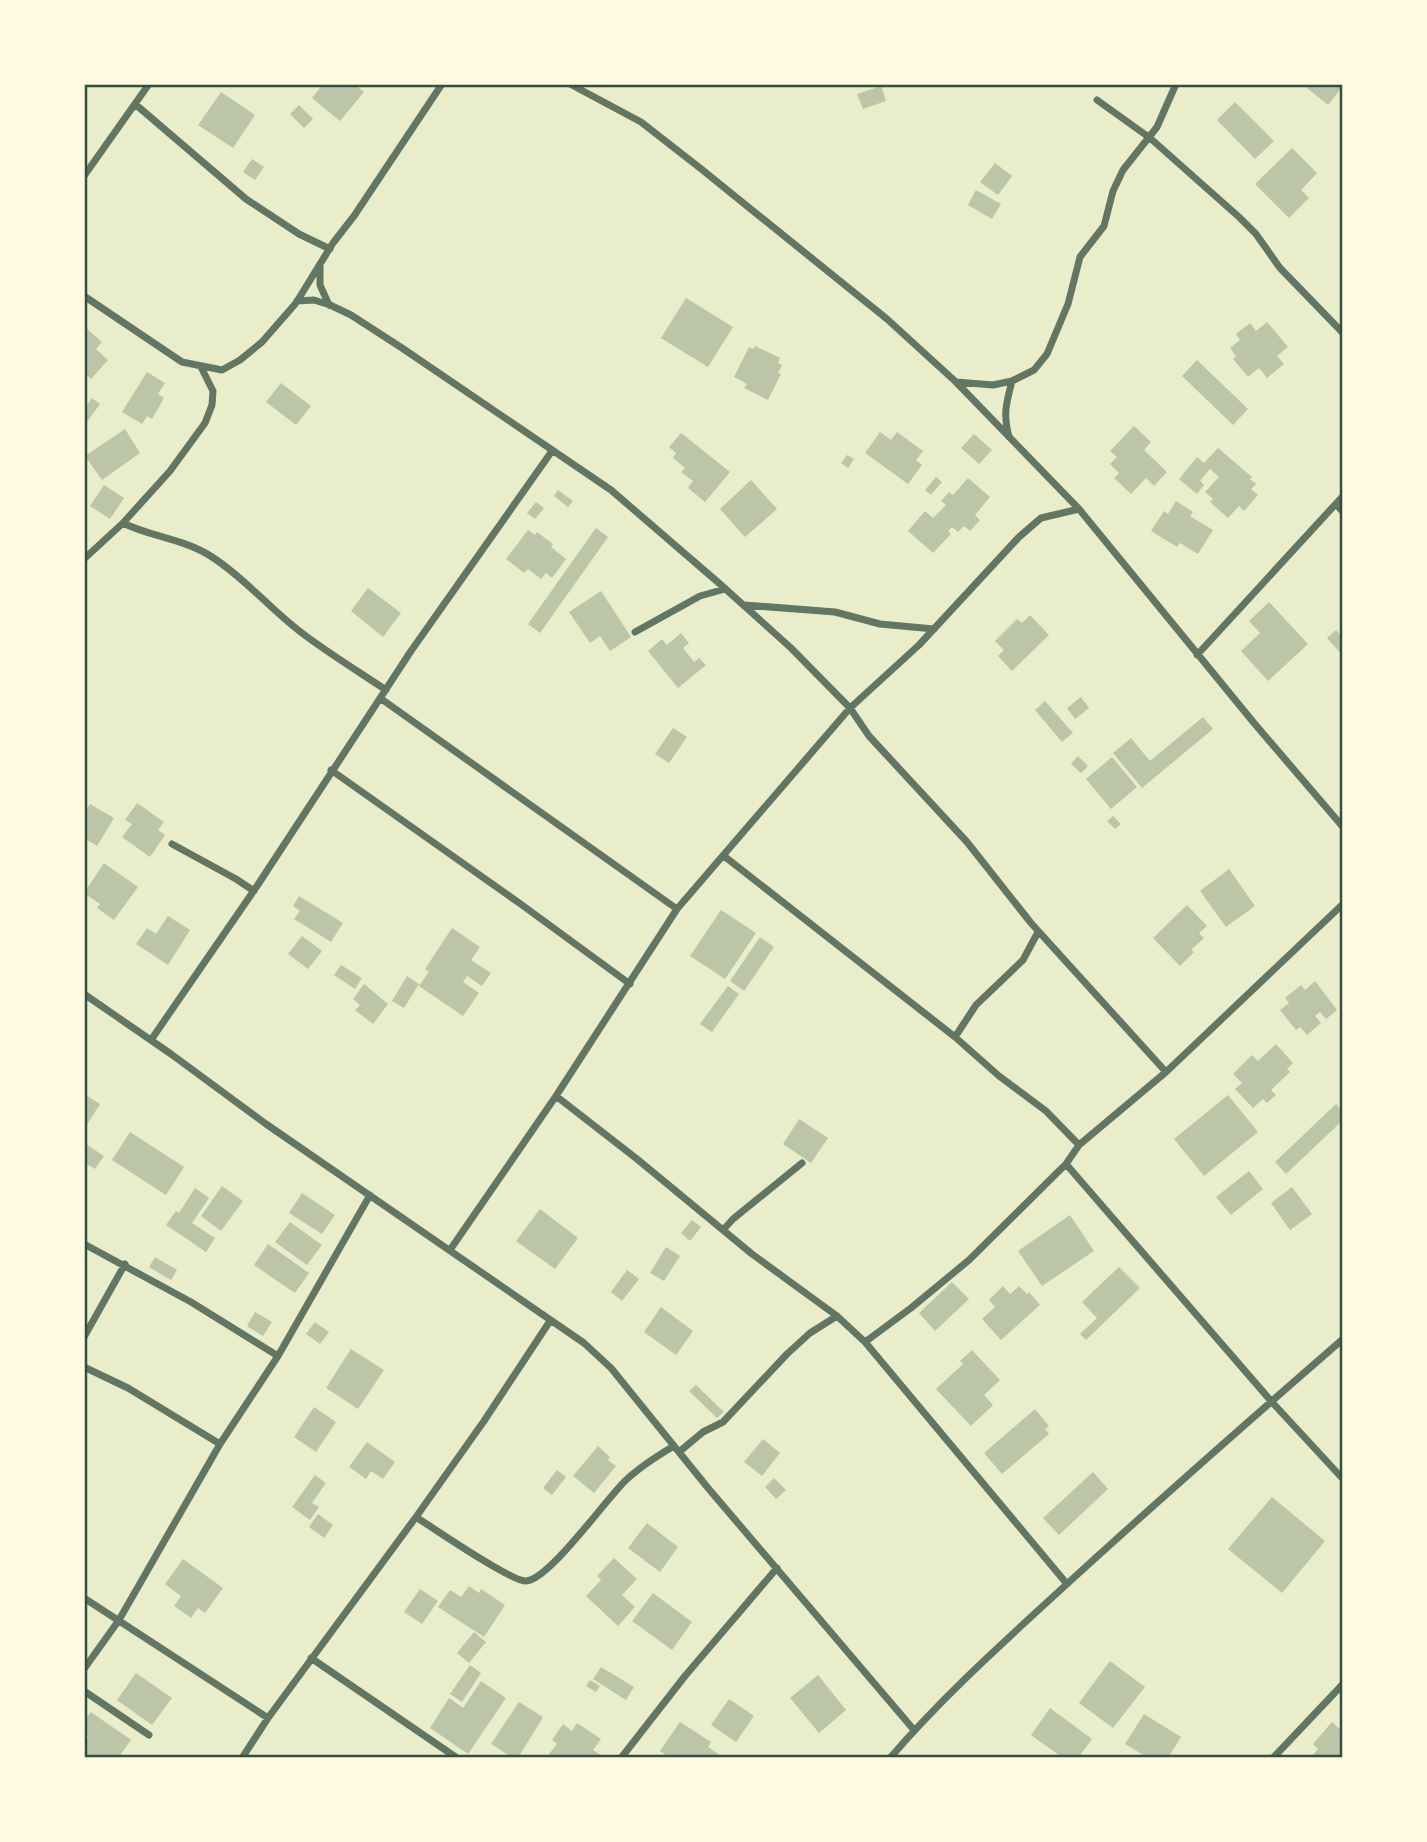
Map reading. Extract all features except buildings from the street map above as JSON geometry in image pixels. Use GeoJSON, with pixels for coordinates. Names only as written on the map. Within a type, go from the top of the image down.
{"type":"FeatureCollection","features":[{"type":"Feature","properties":{"kind":"street"},"geometry":{"type":"LineString","coordinates":[[84,176],[149,84]]}},
{"type":"Feature","properties":{"kind":"street"},"geometry":{"type":"LineString","coordinates":[[84,296],[182,362],[222,370],[240,360],[262,342],[297,301],[442,84]]}},
{"type":"Feature","properties":{"kind":"street"},"geometry":{"type":"LineString","coordinates":[[570,84],[641,122],[700,167],[887,319],[956,382],[1079,509],[1197,655],[1343,827]]}},
{"type":"Feature","properties":{"kind":"street"},"geometry":{"type":"LineString","coordinates":[[956,382],[993,384],[1012,381],[1034,370],[1047,354],[1068,304],[1080,257],[1104,226],[1113,191],[1123,170],[1150,138],[1176,84]]}},
{"type":"Feature","properties":{"kind":"street"},"geometry":{"type":"LineString","coordinates":[[1097,100],[1150,138],[1239,217],[1256,234],[1280,268],[1343,333]]}},
{"type":"Feature","properties":{"kind":"street"},"geometry":{"type":"LineString","coordinates":[[135,104],[246,199],[299,234],[330,248]]}},
{"type":"Feature","properties":{"kind":"street"},"geometry":{"type":"LineString","coordinates":[[321,262],[320,285],[330,305]]}},
{"type":"Feature","properties":{"kind":"street"},"geometry":{"type":"LineString","coordinates":[[297,301],[314,300],[330,305],[372,328],[611,490],[725,589],[791,648],[850,708],[869,736],[967,842],[1038,932],[1166,1072]]}},
{"type":"Feature","properties":{"kind":"street"},"geometry":{"type":"LineString","coordinates":[[84,559],[123,523],[170,471],[205,423],[212,405],[213,391],[201,367]]}},
{"type":"Feature","properties":{"kind":"street"},"geometry":{"type":"LineString","coordinates":[[1010,438],[1004,416],[1012,381]]}},
{"type":"Feature","properties":{"kind":"street"},"geometry":{"type":"LineString","coordinates":[[151,1040],[254,891],[458,582],[552,451]]}},
{"type":"Feature","properties":{"kind":"street"},"geometry":{"type":"LineString","coordinates":[[1197,655],[1343,496]]}},
{"type":"Feature","properties":{"kind":"street"},"geometry":{"type":"LineString","coordinates":[[1336,504],[1343,512]]}},
{"type":"Feature","properties":{"kind":"street"},"geometry":{"type":"LineString","coordinates":[[450,1250],[556,1096],[677,909],[850,708],[919,645],[1000,556],[1041,518],[1079,509]]}},
{"type":"Feature","properties":{"kind":"street"},"geometry":{"type":"LineString","coordinates":[[123,523],[194,547],[212,557],[301,632],[386,690]]}},
{"type":"Feature","properties":{"kind":"street"},"geometry":{"type":"LineString","coordinates":[[635,632],[700,596],[725,589]]}},
{"type":"Feature","properties":{"kind":"street"},"geometry":{"type":"LineString","coordinates":[[743,605],[835,612],[880,625],[934,629]]}},
{"type":"Feature","properties":{"kind":"street"},"geometry":{"type":"LineString","coordinates":[[380,698],[677,909]]}},
{"type":"Feature","properties":{"kind":"street"},"geometry":{"type":"LineString","coordinates":[[331,771],[630,984]]}},
{"type":"Feature","properties":{"kind":"street"},"geometry":{"type":"LineString","coordinates":[[172,844],[254,891]]}},
{"type":"Feature","properties":{"kind":"street"},"geometry":{"type":"LineString","coordinates":[[724,856],[1046,1111],[1079,1145]]}},
{"type":"Feature","properties":{"kind":"street"},"geometry":{"type":"LineString","coordinates":[[865,1342],[969,1260],[1066,1164],[1079,1145],[1166,1072],[1343,904]]}},
{"type":"Feature","properties":{"kind":"street"},"geometry":{"type":"LineString","coordinates":[[955,1037],[976,1005],[1023,960],[1038,932]]}},
{"type":"Feature","properties":{"kind":"street"},"geometry":{"type":"LineString","coordinates":[[84,994],[266,1124],[584,1343],[611,1368],[914,1730]]}},
{"type":"Feature","properties":{"kind":"street"},"geometry":{"type":"LineString","coordinates":[[556,1096],[752,1254],[838,1316],[865,1342],[1067,1584]]}},
{"type":"Feature","properties":{"kind":"street"},"geometry":{"type":"LineString","coordinates":[[723,1230],[802,1163]]}},
{"type":"Feature","properties":{"kind":"street"},"geometry":{"type":"LineString","coordinates":[[1066,1164],[1271,1401],[1343,1479]]}},
{"type":"Feature","properties":{"kind":"street"},"geometry":{"type":"LineString","coordinates":[[84,1669],[119,1620],[220,1444],[278,1356],[370,1195]]}},
{"type":"Feature","properties":{"kind":"street"},"geometry":{"type":"LineString","coordinates":[[84,1244],[124,1264],[278,1356]]}},
{"type":"Feature","properties":{"kind":"street"},"geometry":{"type":"LineString","coordinates":[[84,1337],[124,1264]]}},
{"type":"Feature","properties":{"kind":"street"},"geometry":{"type":"LineString","coordinates":[[416,1517],[496,1567],[528,1581],[550,1567],[608,1497],[643,1465],[723,1422],[787,1353],[810,1333],[838,1316]]}},
{"type":"Feature","properties":{"kind":"street"},"geometry":{"type":"LineString","coordinates":[[242,1758],[311,1658],[484,1421],[551,1321]]}},
{"type":"Feature","properties":{"kind":"street"},"geometry":{"type":"LineString","coordinates":[[890,1758],[914,1730],[1067,1584],[1343,1339]]}},
{"type":"Feature","properties":{"kind":"street"},"geometry":{"type":"LineString","coordinates":[[84,1367],[152,1402],[220,1444]]}},
{"type":"Feature","properties":{"kind":"street"},"geometry":{"type":"LineString","coordinates":[[621,1758],[685,1676],[777,1568]]}},
{"type":"Feature","properties":{"kind":"street"},"geometry":{"type":"LineString","coordinates":[[84,1598],[268,1718]]}},
{"type":"Feature","properties":{"kind":"street"},"geometry":{"type":"LineString","coordinates":[[311,1658],[453,1757]]}},
{"type":"Feature","properties":{"kind":"street"},"geometry":{"type":"LineString","coordinates":[[1273,1758],[1343,1684]]}},
{"type":"Feature","properties":{"kind":"street"},"geometry":{"type":"LineString","coordinates":[[84,1691],[149,1735]]}}]}
